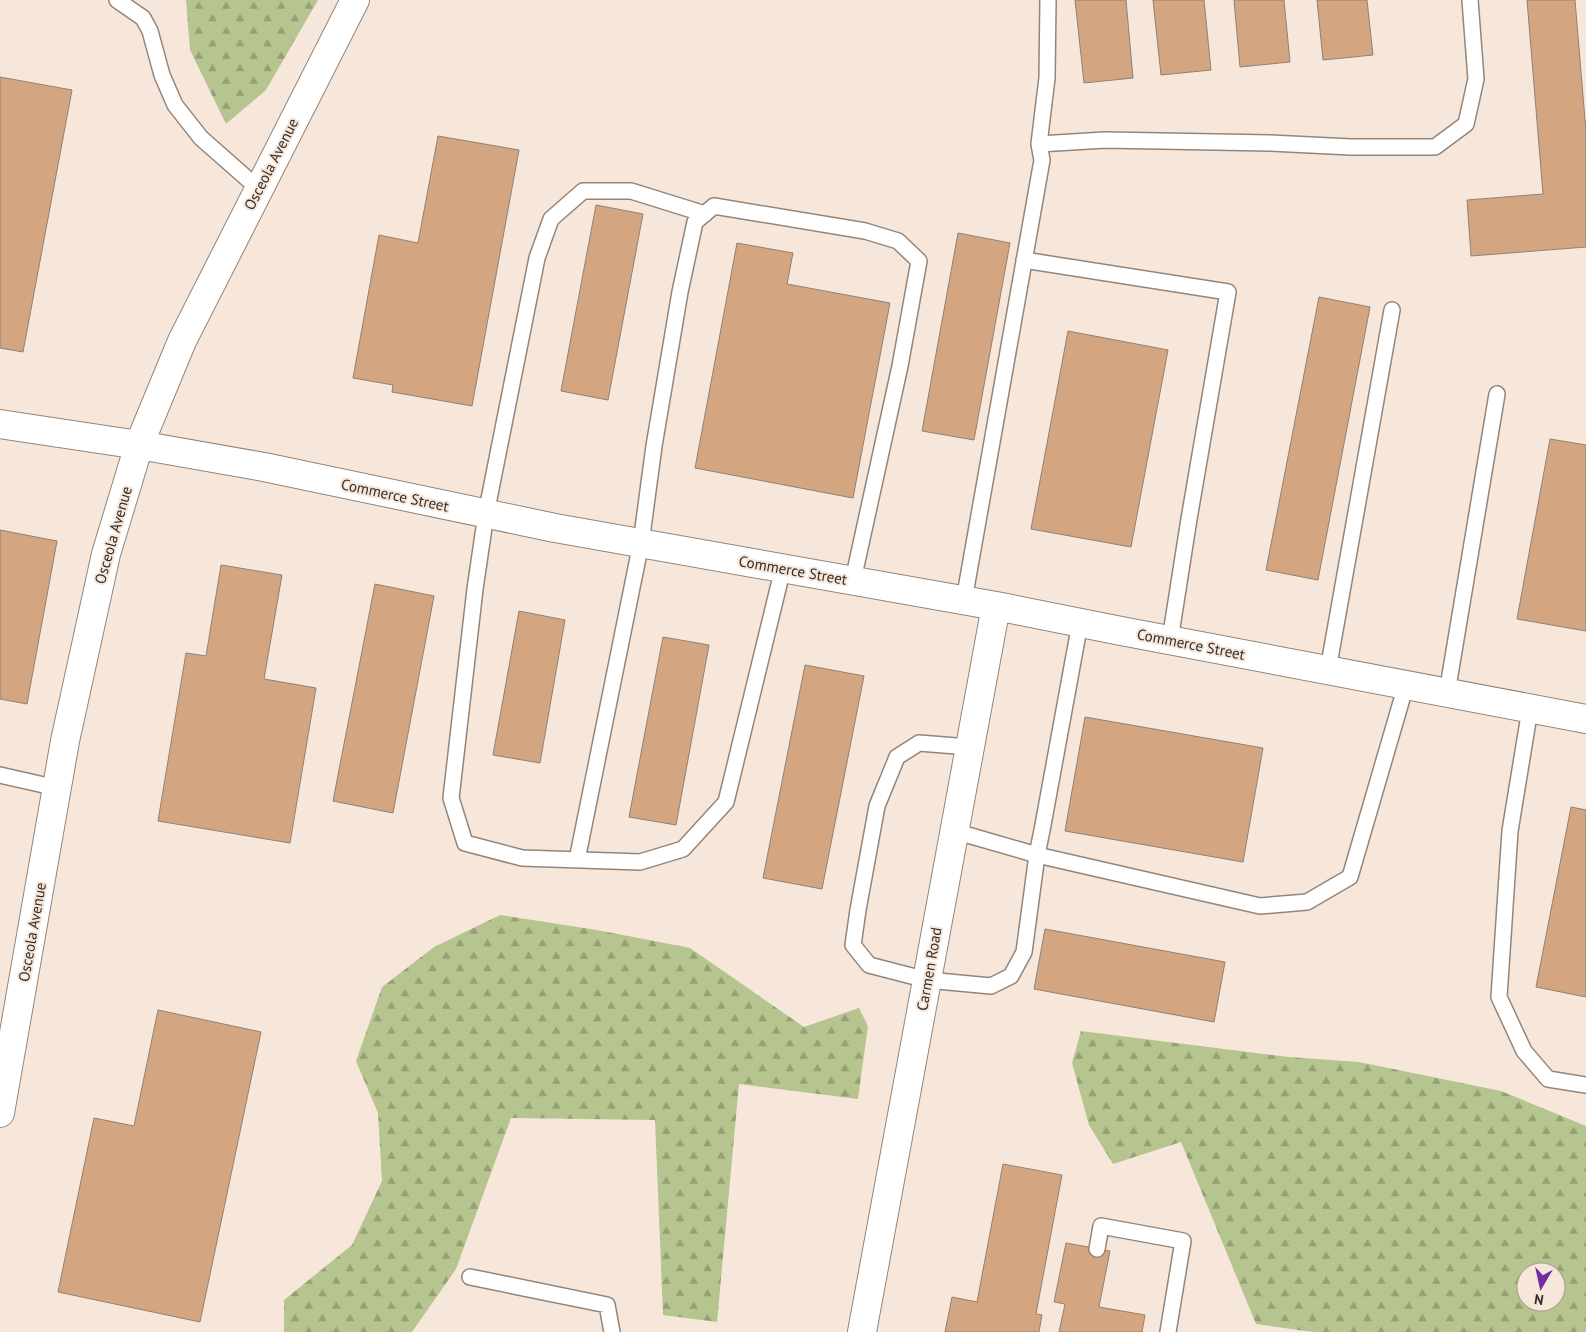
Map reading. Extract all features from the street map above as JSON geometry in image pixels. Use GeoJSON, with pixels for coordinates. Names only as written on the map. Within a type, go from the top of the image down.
{"type":"FeatureCollection","features":[{"type":"Feature","properties":{"kind":"street","name":"Osceola Avenue"},"geometry":{"type":"LineString","coordinates":[[0,1113],[74,692],[106,554],[139,445],[182,341],[355,0]]}},
{"type":"Feature","properties":{"kind":"street","name":"Commerce Street"},"geometry":{"type":"LineString","coordinates":[[0,424],[139,445],[264,467],[486,514],[964,600],[1586,719]]}},
{"type":"Feature","properties":{"kind":"street","name":"Carmen Road"},"geometry":{"type":"LineString","coordinates":[[862,1332],[996,606]]}},
{"type":"Feature","properties":{"kind":"lane"},"geometry":{"type":"LineString","coordinates":[[117,0],[143,18],[150,31],[162,75],[175,105],[201,138],[259,189]]}},
{"type":"Feature","properties":{"kind":"lane"},"geometry":{"type":"LineString","coordinates":[[964,600],[1042,160],[1039,144],[1047,78],[1048,0]]}},
{"type":"Feature","properties":{"kind":"lane"},"geometry":{"type":"LineString","coordinates":[[1039,144],[1105,140],[1270,142],[1350,147],[1435,147],[1466,124],[1476,79],[1470,0]]}},
{"type":"Feature","properties":{"kind":"lane"},"geometry":{"type":"LineString","coordinates":[[704,214],[631,191],[582,191],[551,219],[537,258],[486,514],[475,589],[450,798],[465,843],[522,858],[640,862],[682,849],[726,802],[783,568]]}},
{"type":"Feature","properties":{"kind":"lane"},"geometry":{"type":"LineString","coordinates":[[577,860],[641,543],[654,446],[680,292],[695,222],[714,206],[865,231],[898,241],[919,261],[900,366],[853,580]]}},
{"type":"Feature","properties":{"kind":"lane"},"geometry":{"type":"LineString","coordinates":[[1024,260],[1228,292],[1170,640]]}},
{"type":"Feature","properties":{"kind":"lane"},"geometry":{"type":"LineString","coordinates":[[1328,670],[1392,310]]}},
{"type":"Feature","properties":{"kind":"lane"},"geometry":{"type":"LineString","coordinates":[[1447,693],[1497,394]]}},
{"type":"Feature","properties":{"kind":"lane"},"geometry":{"type":"LineString","coordinates":[[970,747],[919,742],[897,757],[877,806],[853,946],[869,965],[927,980],[991,986],[1011,976],[1024,952],[1037,855],[1080,623]]}},
{"type":"Feature","properties":{"kind":"lane"},"geometry":{"type":"LineString","coordinates":[[954,831],[1037,855],[1260,906],[1307,902],[1350,877],[1406,685]]}},
{"type":"Feature","properties":{"kind":"lane"},"geometry":{"type":"LineString","coordinates":[[1530,708],[1510,831],[1499,997],[1524,1051],[1548,1079],[1586,1086]]}},
{"type":"Feature","properties":{"kind":"lane"},"geometry":{"type":"LineString","coordinates":[[0,775],[57,788]]}},
{"type":"Feature","properties":{"kind":"lane"},"geometry":{"type":"LineString","coordinates":[[1097,1249],[1102,1226],[1183,1241],[1168,1332]]}},
{"type":"Feature","properties":{"kind":"lane"},"geometry":{"type":"LineString","coordinates":[[470,1277],[606,1305],[612,1332]]}},
{"type":"Feature","properties":{"kind":"green space"},"geometry":{"type":"Polygon","coordinates":[[[186,0],[318,0],[266,90],[226,124],[190,50],[186,0]]]}},
{"type":"Feature","properties":{"kind":"green space"},"geometry":{"type":"Polygon","coordinates":[[[500,915],[597,930],[690,948],[804,1027],[859,1008],[868,1026],[858,1099],[739,1084],[717,1322],[663,1315],[655,1120],[511,1118],[456,1269],[412,1332],[284,1332],[284,1300],[352,1245],[382,1181],[378,1113],[356,1061],[382,987],[434,947],[500,915]]]}},
{"type":"Feature","properties":{"kind":"green space"},"geometry":{"type":"Polygon","coordinates":[[[1081,1031],[1289,1057],[1359,1062],[1501,1091],[1586,1126],[1586,1332],[1313,1332],[1256,1324],[1181,1142],[1113,1164],[1089,1125],[1072,1063],[1081,1031]]]}},
{"type":"Feature","properties":{"kind":"building"},"geometry":{"type":"Polygon","coordinates":[[[1075,0],[1126,0],[1133,78],[1084,83],[1075,0]]]}},
{"type":"Feature","properties":{"kind":"building"},"geometry":{"type":"Polygon","coordinates":[[[1153,0],[1204,0],[1211,70],[1161,75],[1153,0]]]}},
{"type":"Feature","properties":{"kind":"building"},"geometry":{"type":"Polygon","coordinates":[[[1234,0],[1284,0],[1290,62],[1240,67],[1234,0]]]}},
{"type":"Feature","properties":{"kind":"building"},"geometry":{"type":"Polygon","coordinates":[[[1317,0],[1367,0],[1373,55],[1323,60],[1317,0]]]}},
{"type":"Feature","properties":{"kind":"building"},"geometry":{"type":"Polygon","coordinates":[[[1527,0],[1575,0],[1586,132],[1586,247],[1471,256],[1467,200],[1543,194],[1527,0]]]}},
{"type":"Feature","properties":{"kind":"building"},"geometry":{"type":"Polygon","coordinates":[[[0,77],[72,90],[23,352],[0,348],[0,77]]]}},
{"type":"Feature","properties":{"kind":"building"},"geometry":{"type":"Polygon","coordinates":[[[438,136],[519,150],[472,406],[392,392],[393,385],[353,378],[379,235],[418,243],[438,136]]]}},
{"type":"Feature","properties":{"kind":"building"},"geometry":{"type":"Polygon","coordinates":[[[596,205],[643,214],[608,400],[561,391],[596,205]]]}},
{"type":"Feature","properties":{"kind":"building"},"geometry":{"type":"Polygon","coordinates":[[[958,233],[1010,243],[974,440],[922,431],[958,233]]]}},
{"type":"Feature","properties":{"kind":"building"},"geometry":{"type":"Polygon","coordinates":[[[737,243],[793,253],[787,284],[890,303],[853,498],[695,468],[737,243]]]}},
{"type":"Feature","properties":{"kind":"building"},"geometry":{"type":"Polygon","coordinates":[[[1319,297],[1370,307],[1318,580],[1266,570],[1319,297]]]}},
{"type":"Feature","properties":{"kind":"building"},"geometry":{"type":"Polygon","coordinates":[[[1068,331],[1168,350],[1131,547],[1031,529],[1068,331]]]}},
{"type":"Feature","properties":{"kind":"building"},"geometry":{"type":"Polygon","coordinates":[[[1550,439],[1586,445],[1586,631],[1517,619],[1550,439]]]}},
{"type":"Feature","properties":{"kind":"building"},"geometry":{"type":"Polygon","coordinates":[[[0,530],[57,541],[27,704],[0,699],[0,530]]]}},
{"type":"Feature","properties":{"kind":"building"},"geometry":{"type":"Polygon","coordinates":[[[221,565],[282,575],[264,679],[316,688],[290,843],[158,821],[186,653],[206,656],[221,565]]]}},
{"type":"Feature","properties":{"kind":"building"},"geometry":{"type":"Polygon","coordinates":[[[375,584],[434,596],[393,813],[333,801],[375,584]]]}},
{"type":"Feature","properties":{"kind":"building"},"geometry":{"type":"Polygon","coordinates":[[[519,611],[565,620],[540,763],[493,755],[519,611]]]}},
{"type":"Feature","properties":{"kind":"building"},"geometry":{"type":"Polygon","coordinates":[[[663,637],[709,645],[676,825],[629,817],[663,637]]]}},
{"type":"Feature","properties":{"kind":"building"},"geometry":{"type":"Polygon","coordinates":[[[805,665],[864,676],[822,889],[763,878],[805,665]]]}},
{"type":"Feature","properties":{"kind":"building"},"geometry":{"type":"Polygon","coordinates":[[[1085,717],[1263,748],[1243,862],[1065,831],[1085,717]]]}},
{"type":"Feature","properties":{"kind":"building"},"geometry":{"type":"Polygon","coordinates":[[[1571,807],[1586,810],[1586,997],[1536,987],[1571,807]]]}},
{"type":"Feature","properties":{"kind":"building"},"geometry":{"type":"Polygon","coordinates":[[[1045,929],[1225,962],[1214,1022],[1034,989],[1045,929]]]}},
{"type":"Feature","properties":{"kind":"building"},"geometry":{"type":"Polygon","coordinates":[[[158,1010],[261,1032],[200,1322],[58,1292],[94,1118],[134,1126],[158,1010]]]}},
{"type":"Feature","properties":{"kind":"building"},"geometry":{"type":"Polygon","coordinates":[[[1003,1164],[1062,1175],[1036,1314],[1042,1315],[1039,1332],[945,1332],[952,1297],[977,1302],[1003,1164]]]}},
{"type":"Feature","properties":{"kind":"building"},"geometry":{"type":"Polygon","coordinates":[[[1066,1243],[1110,1251],[1099,1307],[1145,1315],[1142,1332],[1059,1332],[1065,1304],[1054,1302],[1066,1243]]]}}]}
